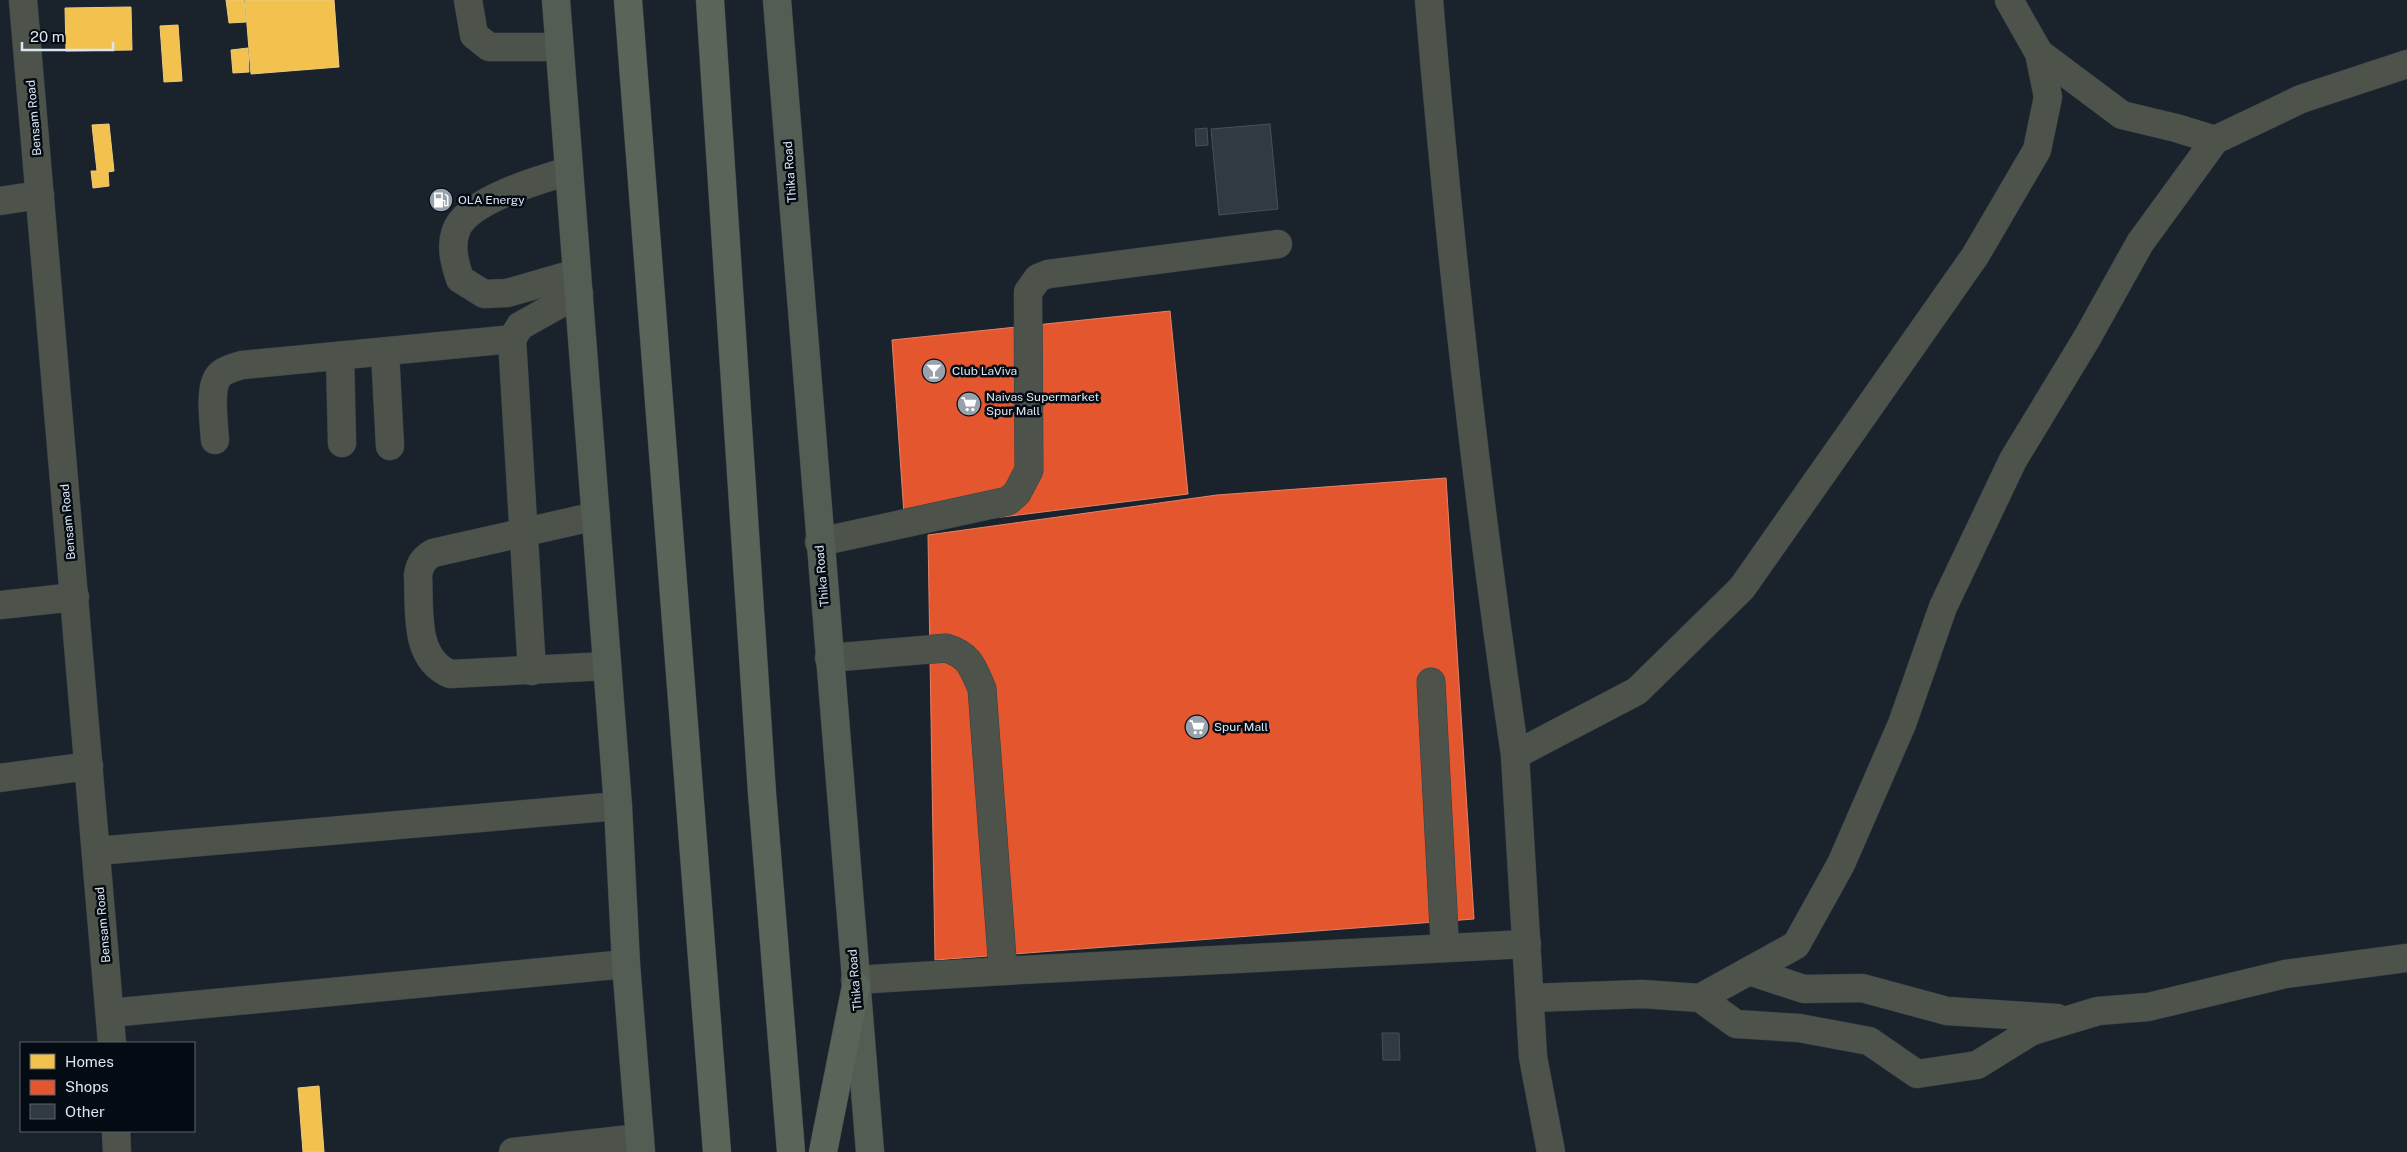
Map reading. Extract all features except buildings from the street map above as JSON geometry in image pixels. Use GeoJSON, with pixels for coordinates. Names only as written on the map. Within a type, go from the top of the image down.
{"type":"FeatureCollection","features":[{"type":"Feature","properties":{"kind":"highway"},"geometry":{"type":"LineString","coordinates":[[628,0],[717,1152]]}},
{"type":"Feature","properties":{"kind":"highway"},"geometry":{"type":"LineString","coordinates":[[710,0],[762,793],[791,1152]]}},
{"type":"Feature","properties":{"kind":"highway"},"geometry":{"type":"LineString","coordinates":[[823,1152],[855,983]]}},
{"type":"Feature","properties":{"kind":"main road"},"geometry":{"type":"LineString","coordinates":[[556,0],[618,806],[626,964],[641,1145]]}},
{"type":"Feature","properties":{"kind":"main road","name":"Thika Road"},"geometry":{"type":"LineString","coordinates":[[777,0],[819,542],[870,1152]]}},
{"type":"Feature","properties":{"kind":"street","name":"Bensam Road"},"geometry":{"type":"LineString","coordinates":[[23,0],[112,1042]]}},
{"type":"Feature","properties":{"kind":"street"},"geometry":{"type":"LineString","coordinates":[[468,0],[474,34],[489,47],[559,47]]}},
{"type":"Feature","properties":{"kind":"street"},"geometry":{"type":"LineString","coordinates":[[1429,0],[1448,222],[1490,588],[1515,755],[1533,1057],[1551,1152]]}},
{"type":"Feature","properties":{"kind":"street"},"geometry":{"type":"LineString","coordinates":[[1515,755],[1637,691],[1742,588],[1975,256],[2037,150],[2048,97],[2039,54],[2009,0]]}},
{"type":"Feature","properties":{"kind":"street"},"geometry":{"type":"LineString","coordinates":[[2039,54],[2122,115],[2215,140]]}},
{"type":"Feature","properties":{"kind":"street"},"geometry":{"type":"LineString","coordinates":[[1700,998],[1796,945],[1841,864],[1902,724],[1943,607],[2013,460],[2087,338],[2140,243],[2215,140],[2301,99],[2407,64]]}},
{"type":"Feature","properties":{"kind":"street"},"geometry":{"type":"LineString","coordinates":[[569,171],[516,188],[476,207],[456,229],[453,258],[460,280],[484,294],[507,293],[578,283]]}},
{"type":"Feature","properties":{"kind":"street"},"geometry":{"type":"LineString","coordinates":[[0,201],[40,195]]}},
{"type":"Feature","properties":{"kind":"street"},"geometry":{"type":"LineString","coordinates":[[819,542],[1008,501],[1017,493],[1029,470],[1028,292],[1038,278],[1048,274],[1278,244]]}},
{"type":"Feature","properties":{"kind":"street"},"geometry":{"type":"LineString","coordinates":[[532,671],[512,339],[520,326],[578,283]]}},
{"type":"Feature","properties":{"kind":"street"},"geometry":{"type":"LineString","coordinates":[[215,440],[213,391],[217,378],[227,369],[242,365],[512,339]]}},
{"type":"Feature","properties":{"kind":"street"},"geometry":{"type":"LineString","coordinates":[[385,352],[390,446]]}},
{"type":"Feature","properties":{"kind":"street"},"geometry":{"type":"LineString","coordinates":[[340,356],[342,443]]}},
{"type":"Feature","properties":{"kind":"street"},"geometry":{"type":"LineString","coordinates":[[596,516],[523,531],[432,554],[425,558],[420,565],[418,575],[422,643],[432,662],[440,670],[450,674],[607,666]]}},
{"type":"Feature","properties":{"kind":"street"},"geometry":{"type":"LineString","coordinates":[[0,605],[75,597]]}},
{"type":"Feature","properties":{"kind":"street"},"geometry":{"type":"LineString","coordinates":[[829,658],[946,648],[960,652],[972,665],[982,689],[1003,971]]}},
{"type":"Feature","properties":{"kind":"street"},"geometry":{"type":"LineString","coordinates":[[1432,682],[1445,948]]}},
{"type":"Feature","properties":{"kind":"street"},"geometry":{"type":"LineString","coordinates":[[0,778],[89,766]]}},
{"type":"Feature","properties":{"kind":"street"},"geometry":{"type":"LineString","coordinates":[[97,851],[618,806]]}},
{"type":"Feature","properties":{"kind":"street"},"geometry":{"type":"LineString","coordinates":[[855,983],[1003,971],[1527,944]]}},
{"type":"Feature","properties":{"kind":"street"},"geometry":{"type":"LineString","coordinates":[[1530,998],[1642,994],[1700,998],[1736,1024],[1799,1028],[1869,1041],[1917,1074],[1977,1065],[2032,1030],[2098,1010],[2148,1007],[2286,974],[2407,958]]}},
{"type":"Feature","properties":{"kind":"street"},"geometry":{"type":"LineString","coordinates":[[110,1013],[626,964]]}},
{"type":"Feature","properties":{"kind":"street"},"geometry":{"type":"LineString","coordinates":[[1749,971],[1804,989],[1862,988],[1947,1011],[2071,1018]]}},
{"type":"Feature","properties":{"kind":"street"},"geometry":{"type":"LineString","coordinates":[[116,1132],[117,1152]]}},
{"type":"Feature","properties":{"kind":"street"},"geometry":{"type":"LineString","coordinates":[[513,1152],[641,1145]]}},
{"type":"Feature","properties":{"kind":"place","name":"OLA Energy"},"geometry":{"type":"Point","coordinates":[441,200]}},
{"type":"Feature","properties":{"kind":"place","name":"Club LaViva"},"geometry":{"type":"Point","coordinates":[934,371]}},
{"type":"Feature","properties":{"kind":"place","name":"Naivas Supermarket Spur Mall"},"geometry":{"type":"Point","coordinates":[969,404]}},
{"type":"Feature","properties":{"kind":"place","name":"Spur Mall"},"geometry":{"type":"Point","coordinates":[1197,727]}}]}
